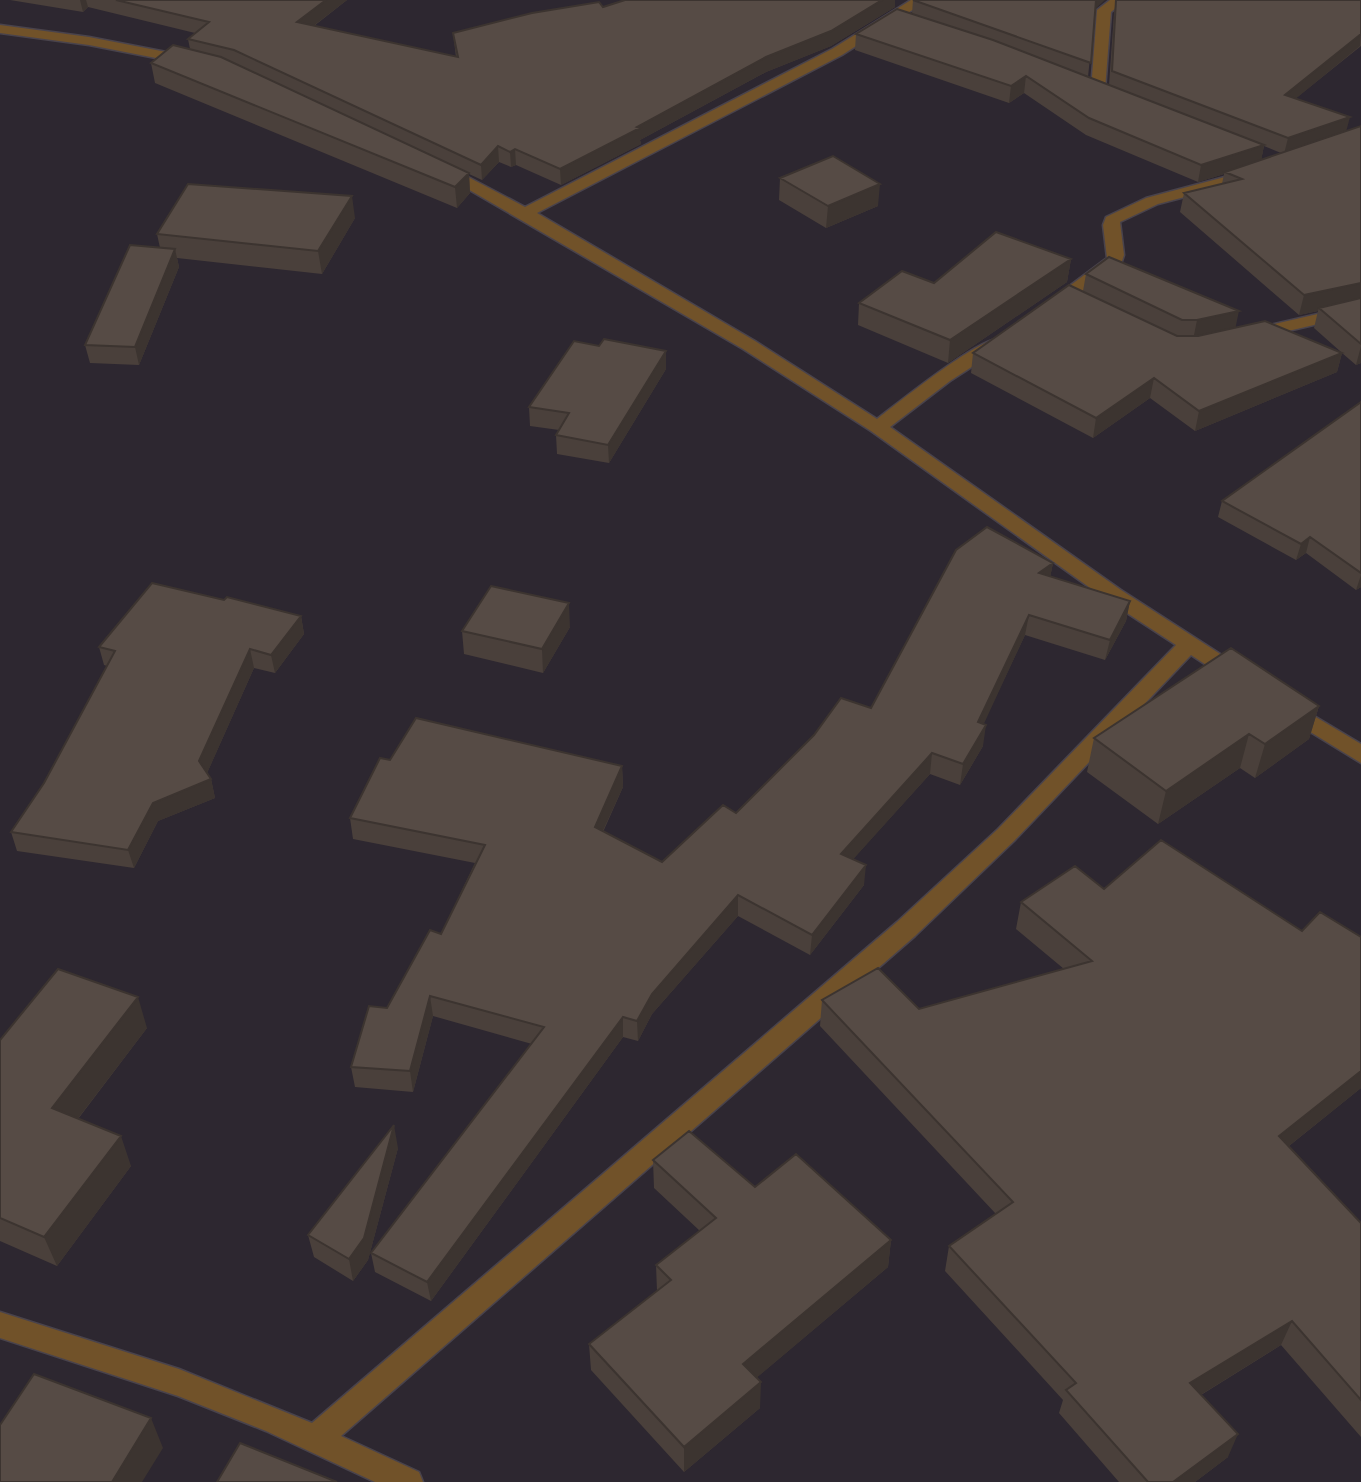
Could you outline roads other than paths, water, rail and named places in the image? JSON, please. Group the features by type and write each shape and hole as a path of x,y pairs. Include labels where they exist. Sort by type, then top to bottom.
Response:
{"street":[{"path":"525,213 837,52 921,0"},
{"path":"1098,90 1104,10 1119,0"},
{"path":"893,17 920,25"},
{"path":"0,29 89,41 204,64"},
{"path":"424,161 525,213 749,345 878,427 1114,595 1252,685"},
{"path":"1036,316 1073,299 1115,260 1118,251 1110,229 1112,220 1152,201 1272,168"},
{"path":"1240,337 1361,309"},
{"path":"878,427 944,377 1015,331"},
{"path":"316,1439 906,929 1006,835 1190,644"},
{"path":"1277,701 1361,755"},
{"path":"0,1325 179,1383 316,1439 408,1482"}]}
